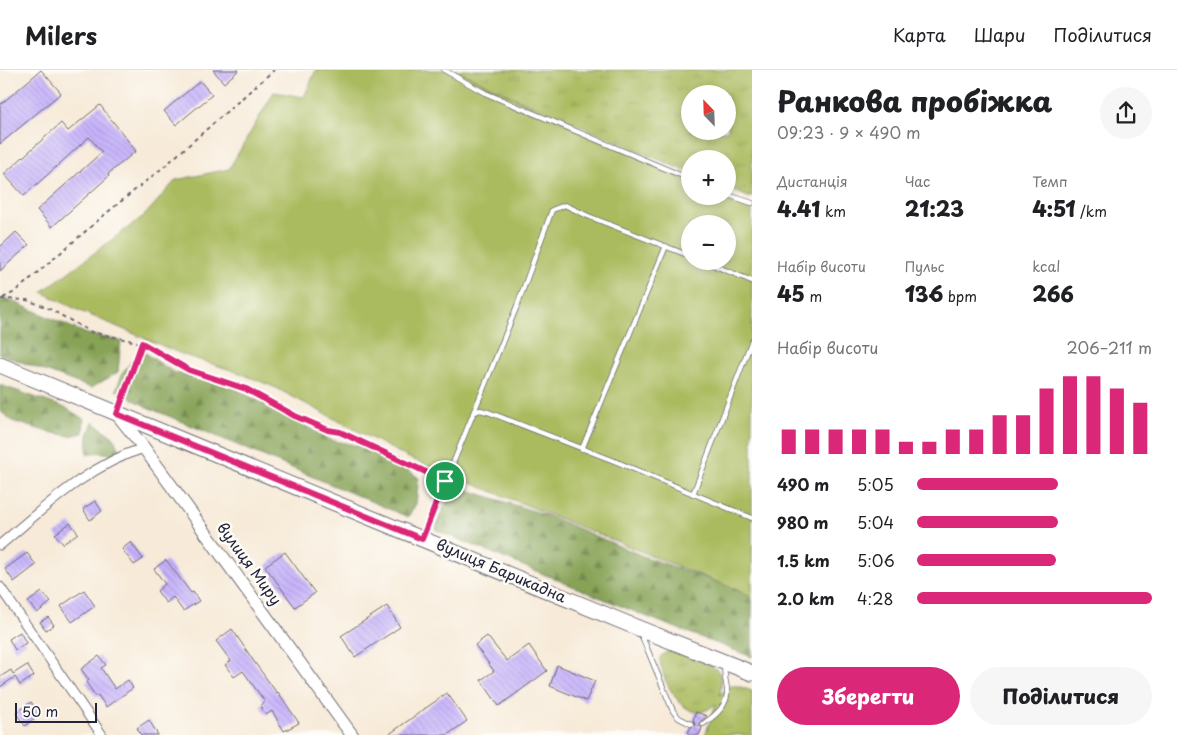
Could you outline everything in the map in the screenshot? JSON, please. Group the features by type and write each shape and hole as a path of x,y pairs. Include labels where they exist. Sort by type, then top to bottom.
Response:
{"main road":[{"name":"вулиця Барикадна","path":"0,365 638,628 752,673"}],"street":[{"name":"вулиця Миру","path":"117,414 144,448 352,735"},
{"path":"0,545 87,475 108,462 144,448"},
{"path":"0,586 102,735"}],"lane":[{"path":"444,70 485,92 681,175"},
{"path":"736,198 752,203"},
{"path":"422,539 517,306 552,210 565,205 588,216 681,252"},
{"path":"582,449 666,246"},
{"path":"725,270 752,281"},
{"path":"693,494 752,340"},
{"path":"473,413 480,410 488,412 752,518"},
{"path":"638,628 672,711 679,718 691,724"},
{"path":"704,724 714,717 724,704 727,692 725,663"}],"path":[{"path":"0,300 28,281 274,70"},
{"path":"0,300 26,300 48,308 91,332 142,343 189,370 246,389 295,416 328,430 340,432 445,481"},
{"path":"117,414 142,343"}],"green space":[{"path":"316,70 455,70 681,178 681,205 736,204 748,210 752,209 752,596 409,458 274,387 237,372 184,355 78,310 42,292 145,215 176,180 229,169 274,92 304,97"},
{"path":"456,70 752,70 752,197 736,192 736,150 681,150 681,169 513,97"},
{"path":"5,298 87,334 121,341 118,372 91,388 0,354 0,300"},
{"path":"141,350 173,372 233,387 331,440 364,447 399,464 419,478 416,504 408,517 147,407 116,390 123,372"},
{"path":"0,385 66,408 84,419 83,433 70,436 48,432 12,421 0,411"},
{"path":"93,422 113,437 123,455 119,457 103,453 87,454 88,435"},
{"path":"458,487 546,515 643,556 726,585 752,597 752,657 650,618 436,530 444,507"},
{"path":"669,650 702,661 718,671 721,677 720,695 731,686 738,686 752,691 752,735 705,735 716,704 701,712 683,706 671,691 663,673 660,657"}],"building":[{"path":"41,70 61,93 0,144 0,105"},
{"path":"213,70 239,70 224,83"},
{"path":"200,81 212,95 176,125 164,111"},
{"path":"100,105 136,151 108,174 109,176 52,227 37,210 102,152 89,137 24,196 4,174 61,123 68,131"},
{"path":"16,232 29,245 0,271 0,247"},
{"path":"95,501 102,511 90,520 83,509"},
{"path":"70,523 78,533 63,544 55,534"},
{"path":"131,542 143,559 134,565 122,549"},
{"path":"285,552 315,593 295,607 265,566"},
{"path":"27,553 36,565 14,582 5,569"},
{"path":"166,560 199,601 183,611 173,597 166,603 157,591 165,584 154,569"},
{"path":"84,590 95,606 72,622 61,606"},
{"path":"42,592 51,602 37,613 28,602"},
{"path":"387,606 400,627 355,657 341,636"},
{"path":"48,617 54,625 46,630 40,622"},
{"path":"232,629 299,723 284,731 272,711 266,715 260,705 265,702 243,671 234,677 225,665 231,661 216,641"},
{"path":"20,632 26,643 15,650 9,639"},
{"path":"487,636 507,661 529,645 547,671 499,706 481,680 494,671 475,645"},
{"path":"99,656 106,665 101,668 115,689 128,680 133,688 106,707 98,695 96,697 86,682 89,680 81,669"},
{"path":"27,665 34,676 20,685 15,677 0,687 0,677 11,670 13,674"},
{"path":"557,665 595,681 586,701 550,686"},
{"path":"447,693 467,721 447,735 388,735"},
{"path":"31,702 40,714 25,726 16,713"},
{"path":"696,712 707,716 699,723 699,726 702,728 699,735 687,735 690,728 695,725 693,720"},
{"path":"149,720 158,735 141,735 137,728"}],"route":[{"path":"142,343 189,370 246,389 295,416 328,430 340,432 445,481 422,539 117,414 142,343"}]}
